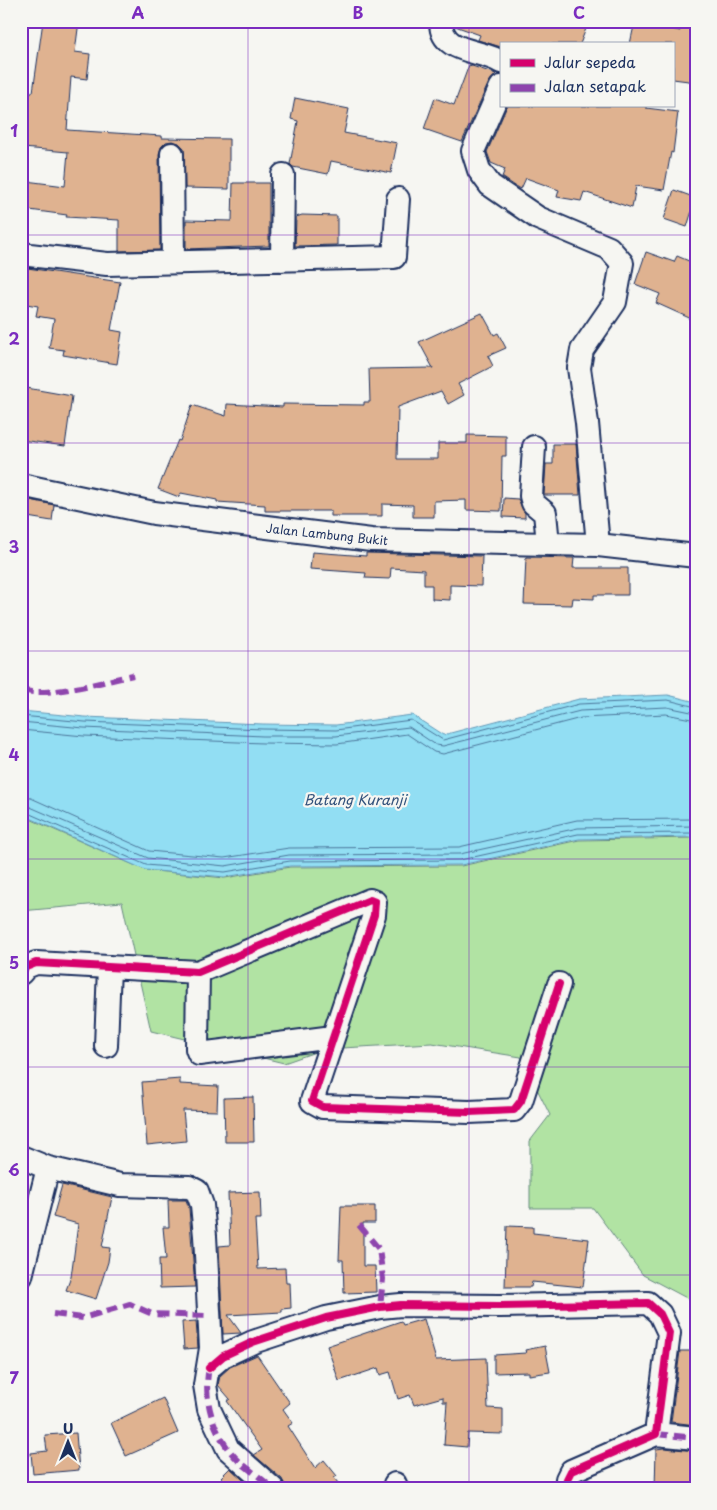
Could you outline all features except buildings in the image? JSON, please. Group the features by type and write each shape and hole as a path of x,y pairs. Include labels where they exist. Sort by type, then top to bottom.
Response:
{"street":[{"path":"440,21 440,29 450,43 470,53 500,62"},
{"path":"500,89 473,151 479,170 490,185 538,218 610,248 622,263 615,302 582,350 579,368 588,423 598,545"},
{"path":"172,154 173,262"},
{"path":"282,260 283,175"},
{"path":"21,254 107,264 394,257 398,199"},
{"path":"534,446 531,496 533,502 545,513 548,543"},
{"name":"Jalan Lambung Bukit","path":"21,485 154,513 362,539 598,545 696,556"},
{"path":"21,974 26,968 36,963 198,972 370,900 375,902 374,915 312,1101 323,1108 469,1112 514,1110 522,1101 559,984"},
{"path":"106,1046 110,967"},
{"path":"198,972 197,1049 200,1054 333,1037"},
{"path":"21,1157 48,1168 120,1185 189,1187 197,1191 202,1205 205,1236 211,1348 205,1385 210,1409 220,1436 228,1449 240,1462 273,1489"},
{"path":"21,1276 48,1168"},
{"path":"209,1368 223,1356 253,1342 326,1318 380,1307 648,1303 660,1314 669,1333 656,1434"},
{"path":"566,1489 567,1479 571,1471 656,1434 696,1438"}],"green space":[{"path":"21,815 145,870 225,878 290,867 461,866 579,840 696,838 696,1303 643,1275 593,1208 530,1208 530,1141 550,1115 521,1057 432,1043 324,1049 284,1063 151,1031 122,902 21,911"}],"water":[{"name":"Batang Kuranji","path":"668,695 696,702 696,837 579,839 461,865 290,866 225,877 145,870 21,814 21,711 85,717 336,725 412,715 443,735 579,699"}],"marked path":[{"path":"21,690 32,692 61,690 133,675"},
{"path":"359,1225 379,1249 383,1279 380,1307"},
{"path":"53,1314 83,1318 130,1304 152,1314 208,1316"},
{"path":"209,1368 207,1393 212,1419 217,1431 231,1453 273,1489"},
{"path":"656,1434 696,1438"}],"cycle path":[{"path":"21,973 26,967 36,963 198,972 370,900 375,902 374,915 312,1101 323,1107 469,1112 514,1110 521,1101 559,984"},
{"path":"209,1368 223,1356 253,1342 326,1318 380,1307 401,1305 499,1306 648,1303 660,1314 669,1333 656,1434 571,1471 567,1479 566,1489"}]}
